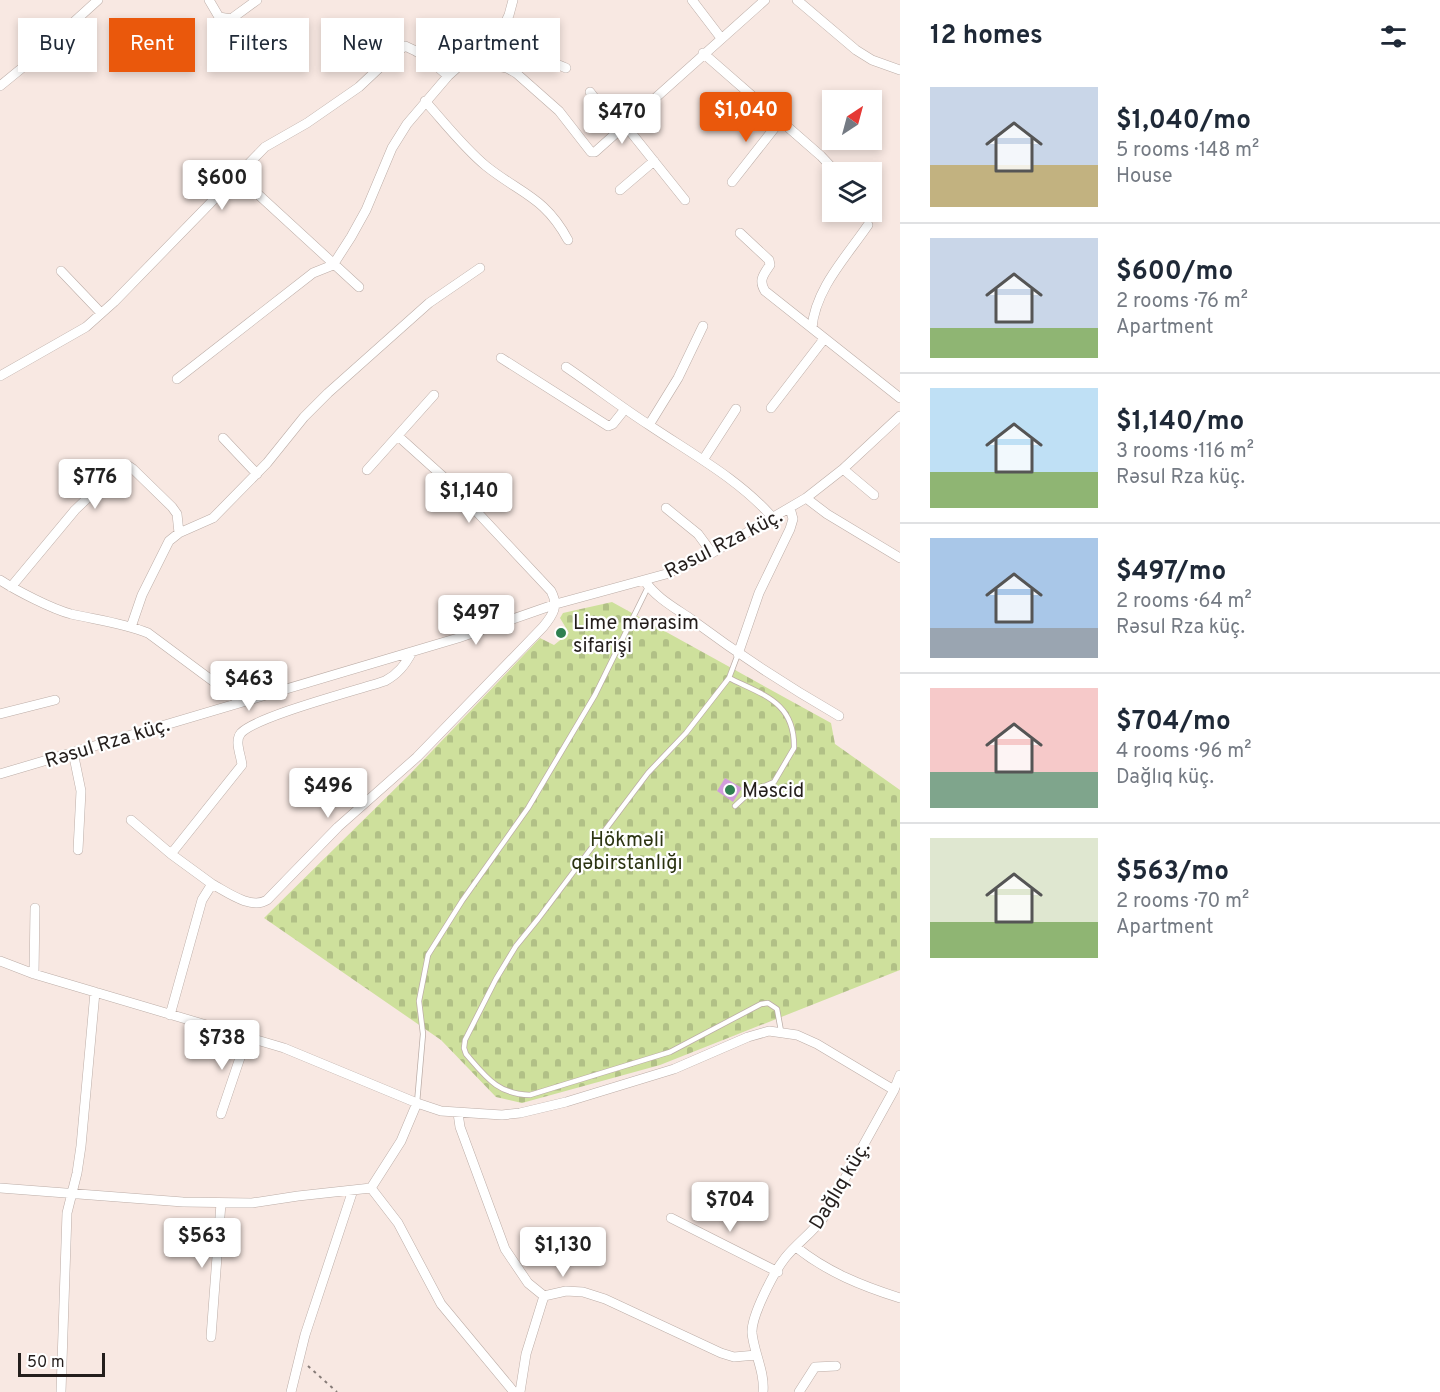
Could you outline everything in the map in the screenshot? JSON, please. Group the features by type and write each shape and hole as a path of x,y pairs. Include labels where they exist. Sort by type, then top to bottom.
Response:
{"street":[{"path":"0,86 98,0"},
{"path":"209,0 219,17 231,20 257,0"},
{"path":"508,18 513,0"},
{"path":"692,0 721,38"},
{"path":"512,72 538,91 559,111 591,152 595,152 703,53 765,0"},
{"path":"797,0 856,50 872,60 900,70"},
{"path":"0,376 86,327 198,217 265,147 307,123 359,87 405,46 427,58 448,76"},
{"path":"703,53 827,162"},
{"path":"560,65 566,68"},
{"path":"177,379 313,273 333,265 366,210 392,148 425,101 452,72"},
{"path":"590,92 654,161 685,200"},
{"path":"425,101 484,164 530,195 549,212 558,222 568,240"},
{"path":"732,182 780,121"},
{"path":"620,190 654,161"},
{"path":"237,175 359,287"},
{"path":"812,328 813,312 824,289 868,225"},
{"path":"740,233 769,260 770,265 761,279 761,285 765,291 900,398"},
{"path":"132,627 142,595 169,541 179,533 213,518 257,474 304,417 328,393 429,303 480,268"},
{"path":"61,271 101,314"},
{"path":"649,425 678,378 703,326"},
{"path":"771,408 824,339"},
{"path":"501,358 608,426 613,424 625,409"},
{"path":"566,367 703,460 757,500 773,518"},
{"path":"367,470 434,395"},
{"path":"703,460 736,410"},
{"name":"Rəsul Rza küç.","path":"0,774 412,652 556,604 647,584 712,553 807,498 843,469 900,416"},
{"path":"131,820 171,854 212,884 253,904 261,904 338,827 417,757 543,627 555,610 556,604 551,591 448,482 398,436"},
{"path":"223,438 257,474"},
{"path":"10,587 75,510 120,466 127,465 133,469 172,507 177,514 179,533"},
{"path":"843,469 874,495"},
{"path":"807,498 818,509 900,558"},
{"path":"666,508 698,534 712,553"},
{"path":"738,654 759,593 790,529 793,519 790,508"},
{"path":"0,580 10,587 69,613 132,627 161,641 241,702"},
{"path":"647,584 738,654 838,716"},
{"path":"171,854 242,765 238,745 241,733 263,720 385,681 396,675 412,652"},
{"path":"0,714 55,700"},
{"path":"73,752 81,791 78,850"},
{"path":"170,1015 202,900 212,884"},
{"path":"34,974 35,908"},
{"path":"0,962 170,1015 284,1047 441,1111 502,1115 566,1102 674,1069 748,1037 770,1031 797,1035 818,1044 894,1090"},
{"path":"61,1392 67,1213 81,1146 96,992"},
{"path":"221,1114 247,1037"},
{"name":"Dağlıq küç.","path":"763,1392 762,1372 752,1332 754,1317 784,1260 824,1218 900,1075"},
{"path":"371,1188 401,1141 417,1103"},
{"path":"458,1113 460,1127 505,1249 528,1283 544,1296"},
{"path":"0,1188 183,1202 252,1203 371,1188"},
{"path":"371,1188 398,1223 441,1304 514,1392"},
{"path":"291,1392 305,1335 353,1190"},
{"path":"211,1337 221,1203"},
{"path":"671,1218 778,1272"},
{"path":"796,1246 823,1267 862,1286 900,1299"},
{"path":"544,1296 566,1291 583,1292 605,1299 721,1353 734,1357 756,1355"},
{"path":"520,1392 526,1354 544,1296"},
{"path":"800,1392 815,1367 836,1366"}],"lane":[{"path":"417,1103 423,1034 419,1001 428,955 462,901 528,808 595,695 647,584"},
{"path":"738,654 729,678 686,733 648,773 516,946 496,979 465,1040 464,1048 466,1054 494,1084 507,1092 530,1095 670,1052 761,1004 768,1003 777,1010 781,1031"},
{"path":"729,678 772,700 782,708 788,716 794,742 794,748 774,782 749,793 735,806"}],"path":[{"path":"299,1358 337,1392"}],"green space":[{"name":"Hökməli qəbirstanlığı","path":"612,602 831,723 835,744 900,790 900,970 660,1065 522,1103 496,1097 441,1040 264,918 410,774 540,638 554,645 569,633 560,618 563,613"}],"building":[{"path":"725,778 742,788 733,802 717,791"}],"place":[{"name":"Lime mərasim sifarişi","path":"561,633"},
{"name":"Məscid","path":"730,790"}]}
